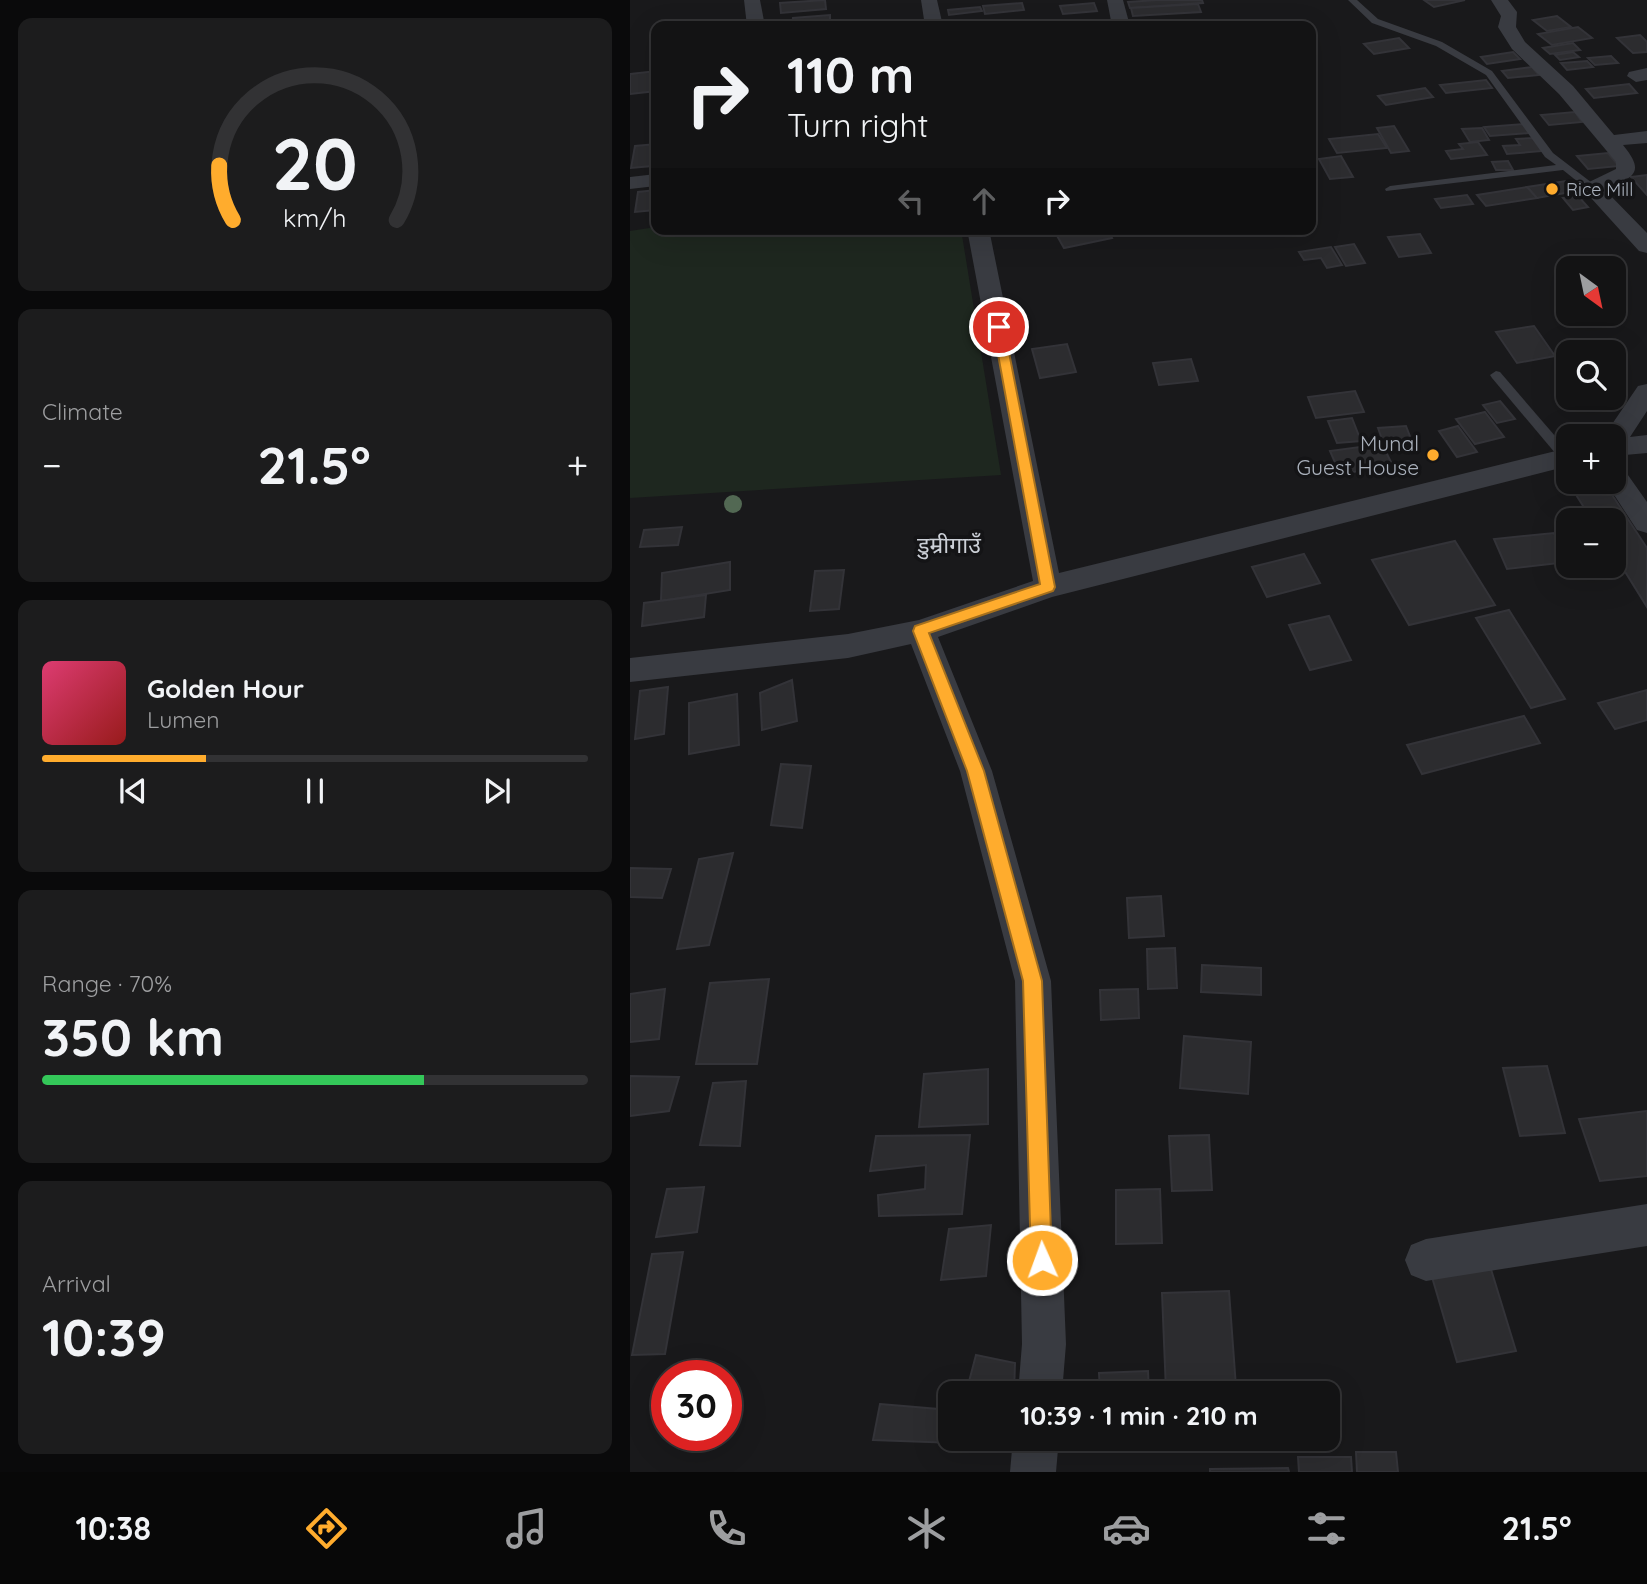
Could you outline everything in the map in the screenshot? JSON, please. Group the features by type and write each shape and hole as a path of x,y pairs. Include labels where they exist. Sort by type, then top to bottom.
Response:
{"street":[{"path":"752,0 755,21"},
{"path":"929,0 933,21"},
{"path":"1115,0 1120,21"},
{"path":"1499,0 1510,12 1511,20 1507,27 1518,45 1558,82 1626,161 1626,172 1592,188 1639,229 1647,246"},
{"path":"1609,141 1647,137"},
{"path":"630,183 651,181"},
{"path":"979,235 1048,587"},
{"path":"1625,424 1647,392"},
{"path":"1626,446 1647,444"},
{"path":"630,670 848,646 921,631 1048,587 1556,460"},
{"path":"1626,492 1647,523"},
{"path":"921,631 976,771 1033,981 1044,1343 1041,1381"},
{"path":"1426,1260 1647,1225"},
{"path":"1033,1472 1035,1451"}],"lane":[{"path":"1352,0 1375,21 1439,44 1489,73 1549,155 1592,188"},
{"path":"1391,190 1565,167"},
{"path":"1496,375 1556,444"}],"shaded area":[{"path":"651,228 651,235 962,235 1001,475 630,498 630,231"}],"building":[{"path":"825,0 826,9 781,13 780,3"},
{"path":"1202,0 1203,3 1130,8 1128,2"},
{"path":"1424,0 1465,0 1434,7"},
{"path":"1022,3 1024,10 985,14 983,6"},
{"path":"1094,3 1097,11 1063,14 1060,6"},
{"path":"1198,4 1201,12 1133,16 1131,8"},
{"path":"980,7 982,11 949,15 948,10"},
{"path":"830,15 830,21 793,21 793,18"},
{"path":"1557,16 1571,27 1547,31 1533,20"},
{"path":"1578,27 1592,38 1552,45 1538,34"},
{"path":"1640,35 1647,42 1647,52 1633,53 1617,38"},
{"path":"1399,38 1409,48 1374,54 1364,44"},
{"path":"1573,43 1580,50 1550,54 1543,48"},
{"path":"1513,52 1520,59 1487,64 1481,57"},
{"path":"1573,52 1579,57 1560,60 1555,55"},
{"path":"1611,56 1618,63 1595,65 1588,58"},
{"path":"1587,61 1593,67 1567,70 1561,63"},
{"path":"1532,67 1539,75 1508,78 1502,71"},
{"path":"651,72 651,92 630,94 630,74"},
{"path":"1486,80 1492,88 1446,93 1440,85"},
{"path":"1629,84 1637,93 1594,98 1586,89"},
{"path":"1425,88 1433,97 1386,105 1378,96"},
{"path":"1575,112 1582,122 1549,125 1541,115"},
{"path":"1524,124 1530,133 1490,136 1484,127"},
{"path":"1394,126 1409,151 1391,153 1377,128"},
{"path":"1482,128 1489,140 1470,142 1462,129"},
{"path":"1378,134 1387,148 1337,153 1329,139"},
{"path":"1534,138 1543,151 1507,154 1503,146 1520,145 1516,139"},
{"path":"1478,142 1487,155 1451,159 1446,151 1463,149 1459,144"},
{"path":"651,144 651,166 631,168 635,146"},
{"path":"1608,153 1619,166 1588,169 1577,156"},
{"path":"1341,156 1353,177 1330,179 1319,159"},
{"path":"1508,161 1513,170 1496,170 1492,162"},
{"path":"1647,175 1647,195 1631,177"},
{"name":"Rice Mill","path":"1566,181 1576,191 1537,198 1527,187"},
{"path":"1527,187 1537,198 1486,206 1477,195"},
{"path":"651,191 651,210 635,212 638,192"},
{"path":"1467,195 1473,204 1441,208 1435,199"},
{"path":"1578,196 1588,207 1573,210 1563,198"},
{"path":"1420,234 1431,253 1399,257 1388,237"},
{"path":"1057,235 1110,235 1112,238 1064,248"},
{"path":"1354,244 1365,263 1346,266 1335,247"},
{"path":"1331,247 1342,265 1327,268 1321,258 1304,260 1299,252"},
{"path":"1534,326 1555,356 1517,363 1496,332"},
{"path":"1067,344 1076,372 1040,378 1032,349"},
{"path":"1191,359 1198,381 1159,385 1153,363"},
{"path":"1355,391 1364,412 1316,418 1308,397"},
{"path":"1500,401 1515,419 1497,423 1483,405"},
{"path":"1485,412 1504,437 1475,444 1456,419"},
{"path":"1352,418 1361,441 1337,443 1328,421"},
{"path":"1406,426 1411,439 1383,442 1378,428"},
{"path":"1458,426 1477,452 1457,457 1439,431"},
{"path":"1382,444 1393,466 1340,474 1330,451"},
{"path":"1576,494 1612,494 1621,508 1584,508"},
{"path":"1626,516 1647,548 1647,607 1626,573"},
{"path":"682,527 678,545 640,547 644,530"},
{"path":"1554,533 1556,563 1507,569 1494,539"},
{"path":"1455,541 1495,605 1409,625 1372,560"},
{"path":"1304,554 1320,583 1267,597 1252,567"},
{"path":"730,562 730,590 661,601 662,573"},
{"path":"844,570 839,609 810,611 815,571"},
{"path":"706,595 704,617 642,626 644,603"},
{"path":"1509,610 1565,699 1531,708 1476,618"},
{"path":"1329,616 1351,660 1310,670 1289,625"},
{"path":"792,680 797,721 762,730 760,693"},
{"path":"668,687 664,734 635,739 640,691"},
{"path":"1647,690 1647,720 1615,729 1598,703"},
{"path":"737,694 739,745 689,754 689,703"},
{"path":"1524,716 1540,743 1422,774 1407,745"},
{"path":"781,764 811,766 802,828 771,825"},
{"path":"733,853 709,945 677,949 699,859"},
{"path":"630,868 671,869 662,898 630,897"},
{"path":"1161,896 1164,936 1129,938 1127,898"},
{"path":"1175,948 1177,988 1148,989 1147,949"},
{"path":"1202,965 1261,968 1261,995 1201,992"},
{"path":"769,979 757,1064 696,1064 710,983"},
{"path":"665,989 659,1039 630,1042 630,994"},
{"path":"1138,989 1139,1018 1101,1020 1100,990"},
{"path":"1184,1036 1251,1042 1248,1094 1180,1088"},
{"path":"1547,1066 1565,1133 1520,1136 1503,1068"},
{"path":"988,1069 988,1124 919,1127 924,1074"},
{"path":"630,1076 679,1077 669,1111 630,1116"},
{"path":"746,1081 740,1146 700,1145 713,1083"},
{"path":"1647,1111 1647,1176 1600,1181 1579,1119"},
{"path":"970,1135 962,1214 879,1216 878,1195 925,1189 926,1165 870,1171 876,1136"},
{"path":"1209,1135 1212,1190 1172,1191 1169,1136"},
{"path":"704,1187 697,1232 656,1237 667,1189"},
{"path":"1160,1189 1162,1243 1116,1244 1116,1190"},
{"path":"991,1225 986,1276 941,1280 949,1229"},
{"path":"683,1252 665,1354 632,1355 652,1254"},
{"path":"1490,1266 1516,1351 1457,1362 1432,1277"},
{"path":"1229,1291 1236,1381 1166,1381 1162,1293"},
{"path":"976,1355 1015,1363 1014,1381 969,1381"},
{"path":"1148,1371 1148,1381 1099,1381 1099,1373"},
{"path":"880,1404 938,1409 938,1442 873,1440"},
{"path":"1356,1452 1396,1452 1398,1472 1357,1472"},
{"path":"1298,1457 1351,1457 1352,1472 1299,1472"},
{"path":"1288,1468 1289,1472 1210,1472 1210,1469"}],"place":[{"name":"Rice Mill","path":"1552,189"},
{"name":"Munal Guest House","path":"1433,455"}],"district":[{"name":"डुम्रीगाउँ","path":"949,544"}],"route":[{"path":"999,327 1048,587 921,631 976,771 1033,981 1042,1260"}]}
